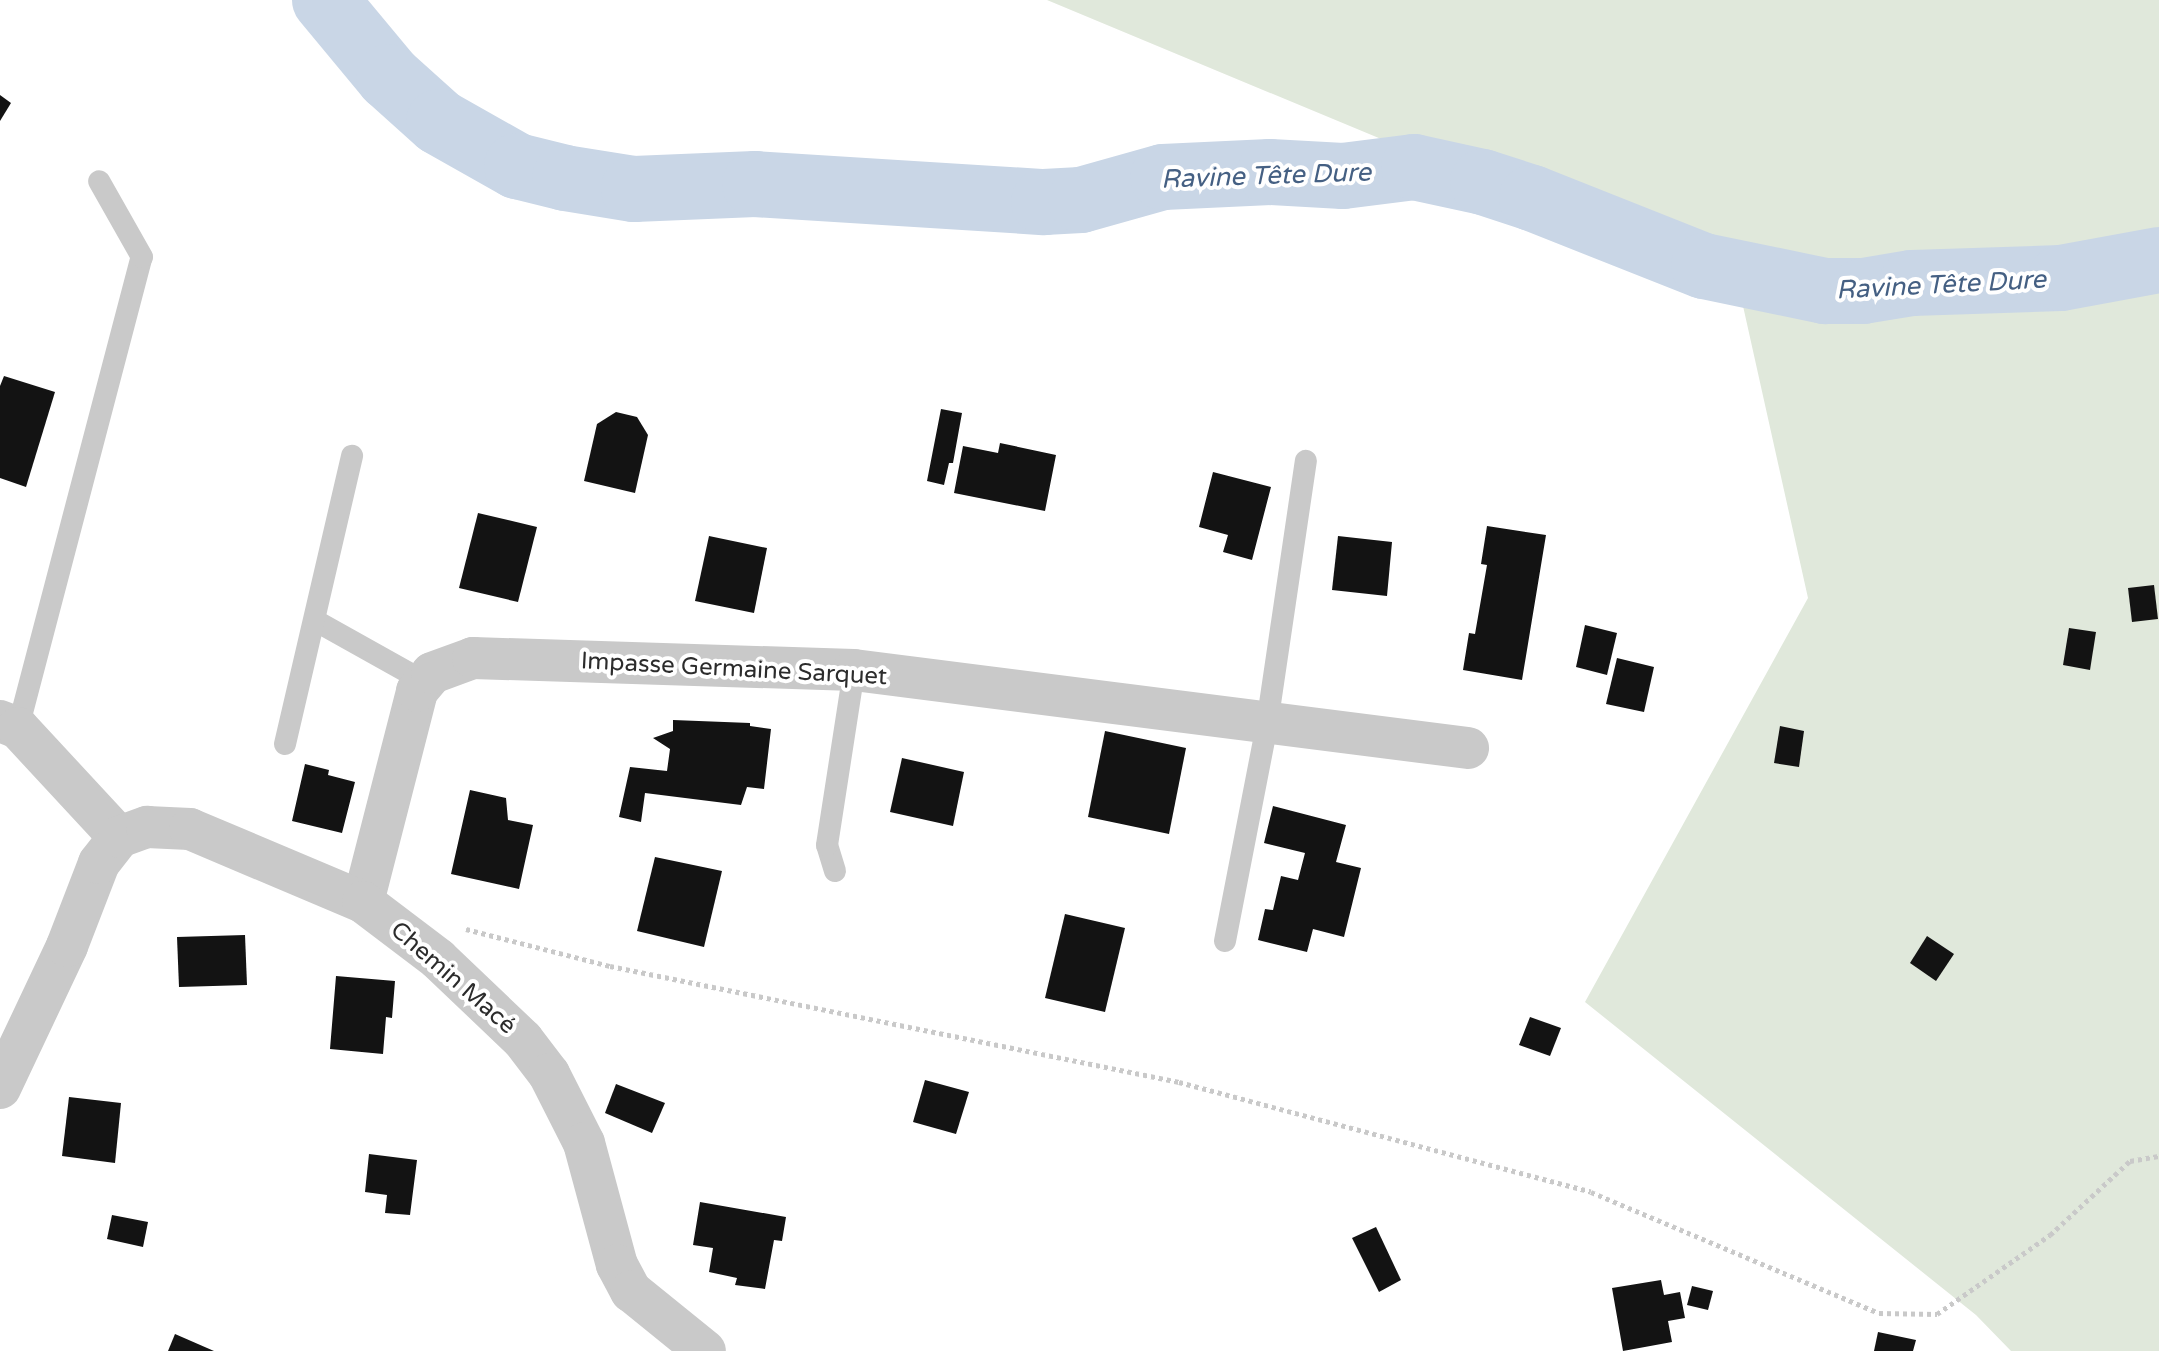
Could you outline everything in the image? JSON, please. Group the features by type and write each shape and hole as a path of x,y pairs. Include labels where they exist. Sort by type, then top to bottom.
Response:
{"street":[{"name":"Impasse Germaine Sarquet","path":"425,682 432,673 473,658 854,670 1468,748"},
{"path":"363,902 417,691 425,682"},
{"path":"0,1088 67,946 85,892 99,863 119,837 9,725"},
{"name":"Chemin Macé","path":"119,837 147,827 190,829 363,902 438,959 532,1051 549,1074 584,1143 617,1265 631,1291 705,1351"}],"lane":[{"path":"9,725 142,257 99,181"},
{"path":"285,744 352,456"},
{"path":"1225,941 1267,724 1306,461"},
{"path":"316,621 425,682"},
{"path":"835,871 827,845 854,670"}],"path":[{"path":"464,928 610,966 1179,1082 1575,1187 1879,1313 1937,1314 2050,1235 2130,1161 2159,1156"}],"shaded area":[{"path":"1047,0 2159,0 2159,1351 2011,1351 1976,1315 1585,1002 1808,598 1739,288"}],"building":[{"path":"0,95 11,103 0,121"},
{"path":"4,376 55,392 26,487 0,478 0,386"},
{"path":"941,409 962,413 953,463 949,463 944,485 927,481"},
{"path":"616,412 637,417 648,435 635,493 584,481 597,424"},
{"path":"1000,443 1056,455 1045,511 954,493 963,446 998,453"},
{"path":"1213,472 1271,487 1252,560 1223,552 1228,535 1199,527"},
{"path":"478,513 537,527 518,602 459,588"},
{"path":"1487,526 1546,535 1522,680 1463,670 1469,633 1475,634 1487,565 1481,564"},
{"path":"709,536 767,548 754,613 695,601"},
{"path":"1338,536 1392,542 1387,596 1332,590"},
{"path":"2154,585 2158,619 2132,622 2128,588"},
{"path":"1585,625 1617,633 1607,675 1576,667"},
{"path":"2069,628 2096,632 2090,670 2063,665"},
{"path":"1617,658 1654,667 1644,712 1606,704"},
{"path":"673,720 750,723 750,726 771,729 764,789 747,787 741,805 645,793 641,822 619,817 630,767 667,771 670,749 653,738 673,731"},
{"path":"1780,726 1804,731 1799,767 1774,763"},
{"path":"1105,731 1186,748 1169,834 1088,817"},
{"path":"902,758 964,772 953,826 890,812"},
{"path":"305,764 329,770 328,775 355,782 342,833 292,821"},
{"path":"470,790 506,798 508,820 533,825 519,889 451,874"},
{"path":"1273,806 1346,825 1336,862 1361,868 1344,937 1313,929 1307,952 1258,940 1265,909 1273,910 1281,876 1298,880 1305,853 1264,843"},
{"path":"655,857 722,871 704,947 637,931"},
{"path":"1065,914 1125,928 1105,1012 1045,998"},
{"path":"245,935 247,985 179,987 177,937"},
{"path":"1927,936 1954,954 1936,981 1910,963"},
{"path":"336,976 395,981 392,1018 386,1017 383,1054 330,1049"},
{"path":"1530,1017 1561,1028 1550,1056 1519,1045"},
{"path":"925,1080 969,1092 956,1134 913,1122"},
{"path":"616,1084 665,1103 652,1133 605,1113"},
{"path":"69,1097 121,1103 115,1163 62,1156"},
{"path":"369,1154 417,1160 410,1215 385,1213 387,1195 365,1192"},
{"path":"700,1202 786,1217 782,1241 774,1240 765,1289 735,1285 737,1278 709,1272 713,1248 693,1245"},
{"path":"112,1215 148,1222 143,1247 107,1239"},
{"path":"1376,1227 1401,1280 1379,1292 1352,1238"},
{"path":"1661,1280 1664,1295 1680,1292 1685,1318 1668,1321 1672,1342 1623,1351 1612,1288"},
{"path":"1692,1286 1713,1291 1708,1310 1687,1305"},
{"path":"1878,1332 1916,1340 1913,1351 1874,1351"},
{"path":"175,1334 214,1351 168,1351"}],"waterway":[{"name":"Ravine Tête Dure","path":"325,0 389,77 439,122 517,166 565,178 634,189 755,184 1044,202 1081,200 1163,177 1270,172 1343,176 1414,167 1483,182 1532,198 1704,266 1825,291 1863,291 1912,283 2061,278 2159,260"}]}
